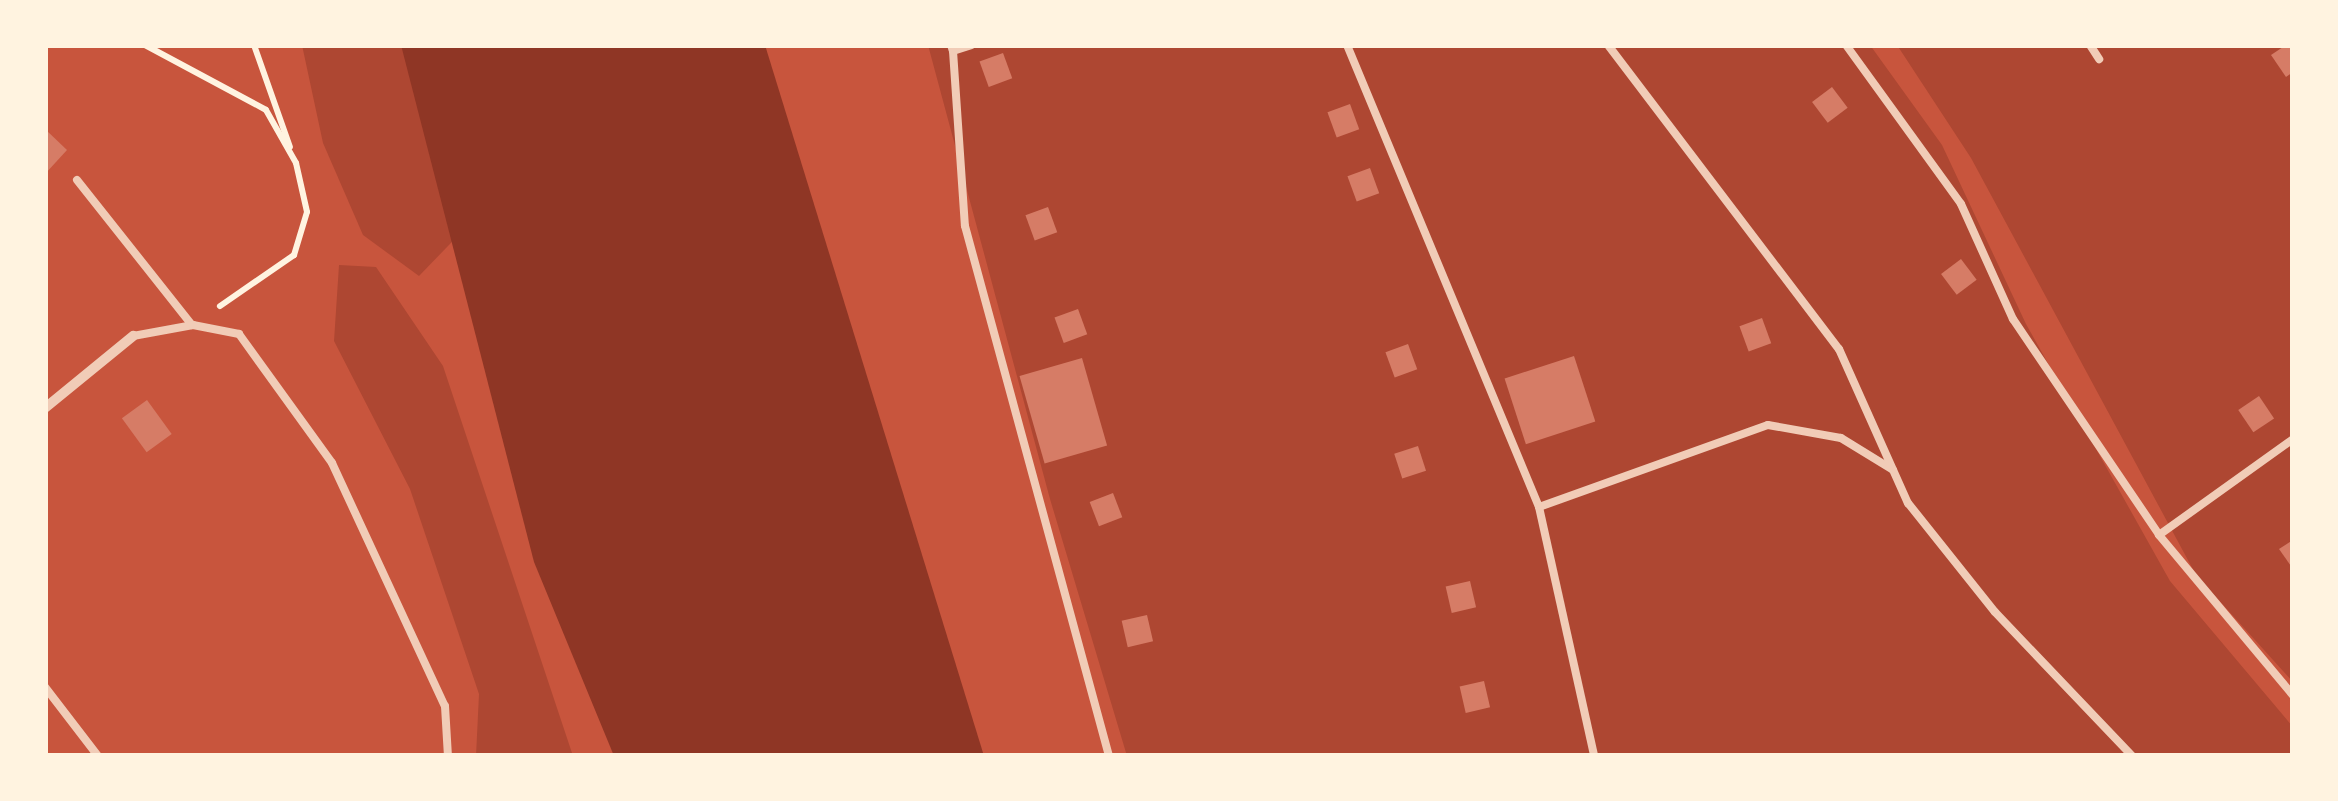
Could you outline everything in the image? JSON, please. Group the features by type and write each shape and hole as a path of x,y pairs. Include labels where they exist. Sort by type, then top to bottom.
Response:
{"street":[{"path":"45,408 133,336"}],"lane":[{"path":"971,45 952,48 965,226 1110,756"},
{"path":"1348,45 1539,508 1594,756"},
{"path":"1608,45 1840,349 1908,503 1995,612 2132,756"},
{"path":"1846,45 1961,204 2013,320 2158,535 2293,695"},
{"path":"2090,45 2100,59"},
{"path":"76,180 192,325"},
{"path":"133,336 192,325 239,334 332,463 445,706 448,756"},
{"path":"1539,508 1768,425 1840,438 1894,470"},
{"path":"2158,535 2293,439"},
{"path":"45,687 98,756"}],"path":[{"path":"145,45 266,110 296,163"},
{"path":"192,325 294,255 307,212 296,163 254,45"}],"shaded area":[{"path":"302,45 432,45 476,217 419,276 363,235 323,143"},
{"path":"401,45 765,45 984,756 614,756 534,562"},
{"path":"928,45 1870,45 1942,145 2026,324 2170,581 2293,727 2293,756 1127,756 1050,499"},
{"path":"1897,45 2293,45 2293,682 2196,575 1971,158"},
{"path":"339,265 376,267 443,366 573,756 476,756 479,694 410,489 334,341"}],"building":[{"path":"2293,45 2293,72 2286,77 2271,55"},
{"path":"1003,53 1012,78 989,87 980,62"},
{"path":"1832,87 1848,108 1828,123 1812,102"},
{"path":"1350,104 1359,129 1337,138 1327,112"},
{"path":"45,129 67,150 45,174"},
{"path":"1370,168 1379,193 1357,202 1347,176"},
{"path":"1048,207 1057,232 1035,241 1025,215"},
{"path":"1961,259 1977,280 1957,295 1941,274"},
{"path":"1078,309 1087,334 1064,343 1055,318"},
{"path":"1762,318 1771,343 1749,352 1739,326"},
{"path":"1408,344 1417,369 1395,378 1385,352"},
{"path":"1574,356 1595,422 1526,444 1505,379"},
{"path":"1082,358 1107,445 1045,463 1020,376"},
{"path":"2259,396 2274,418 2253,432 2238,410"},
{"path":"147,400 172,434 147,452 122,418"},
{"path":"1418,446 1426,471 1402,478 1394,454"},
{"path":"1113,493 1122,517 1099,526 1090,502"},
{"path":"2293,540 2293,569 2279,549"},
{"path":"1470,581 1476,607 1452,613 1446,587"},
{"path":"1147,615 1153,641 1128,647 1122,621"},
{"path":"1484,681 1490,707 1466,713 1460,687"}]}
